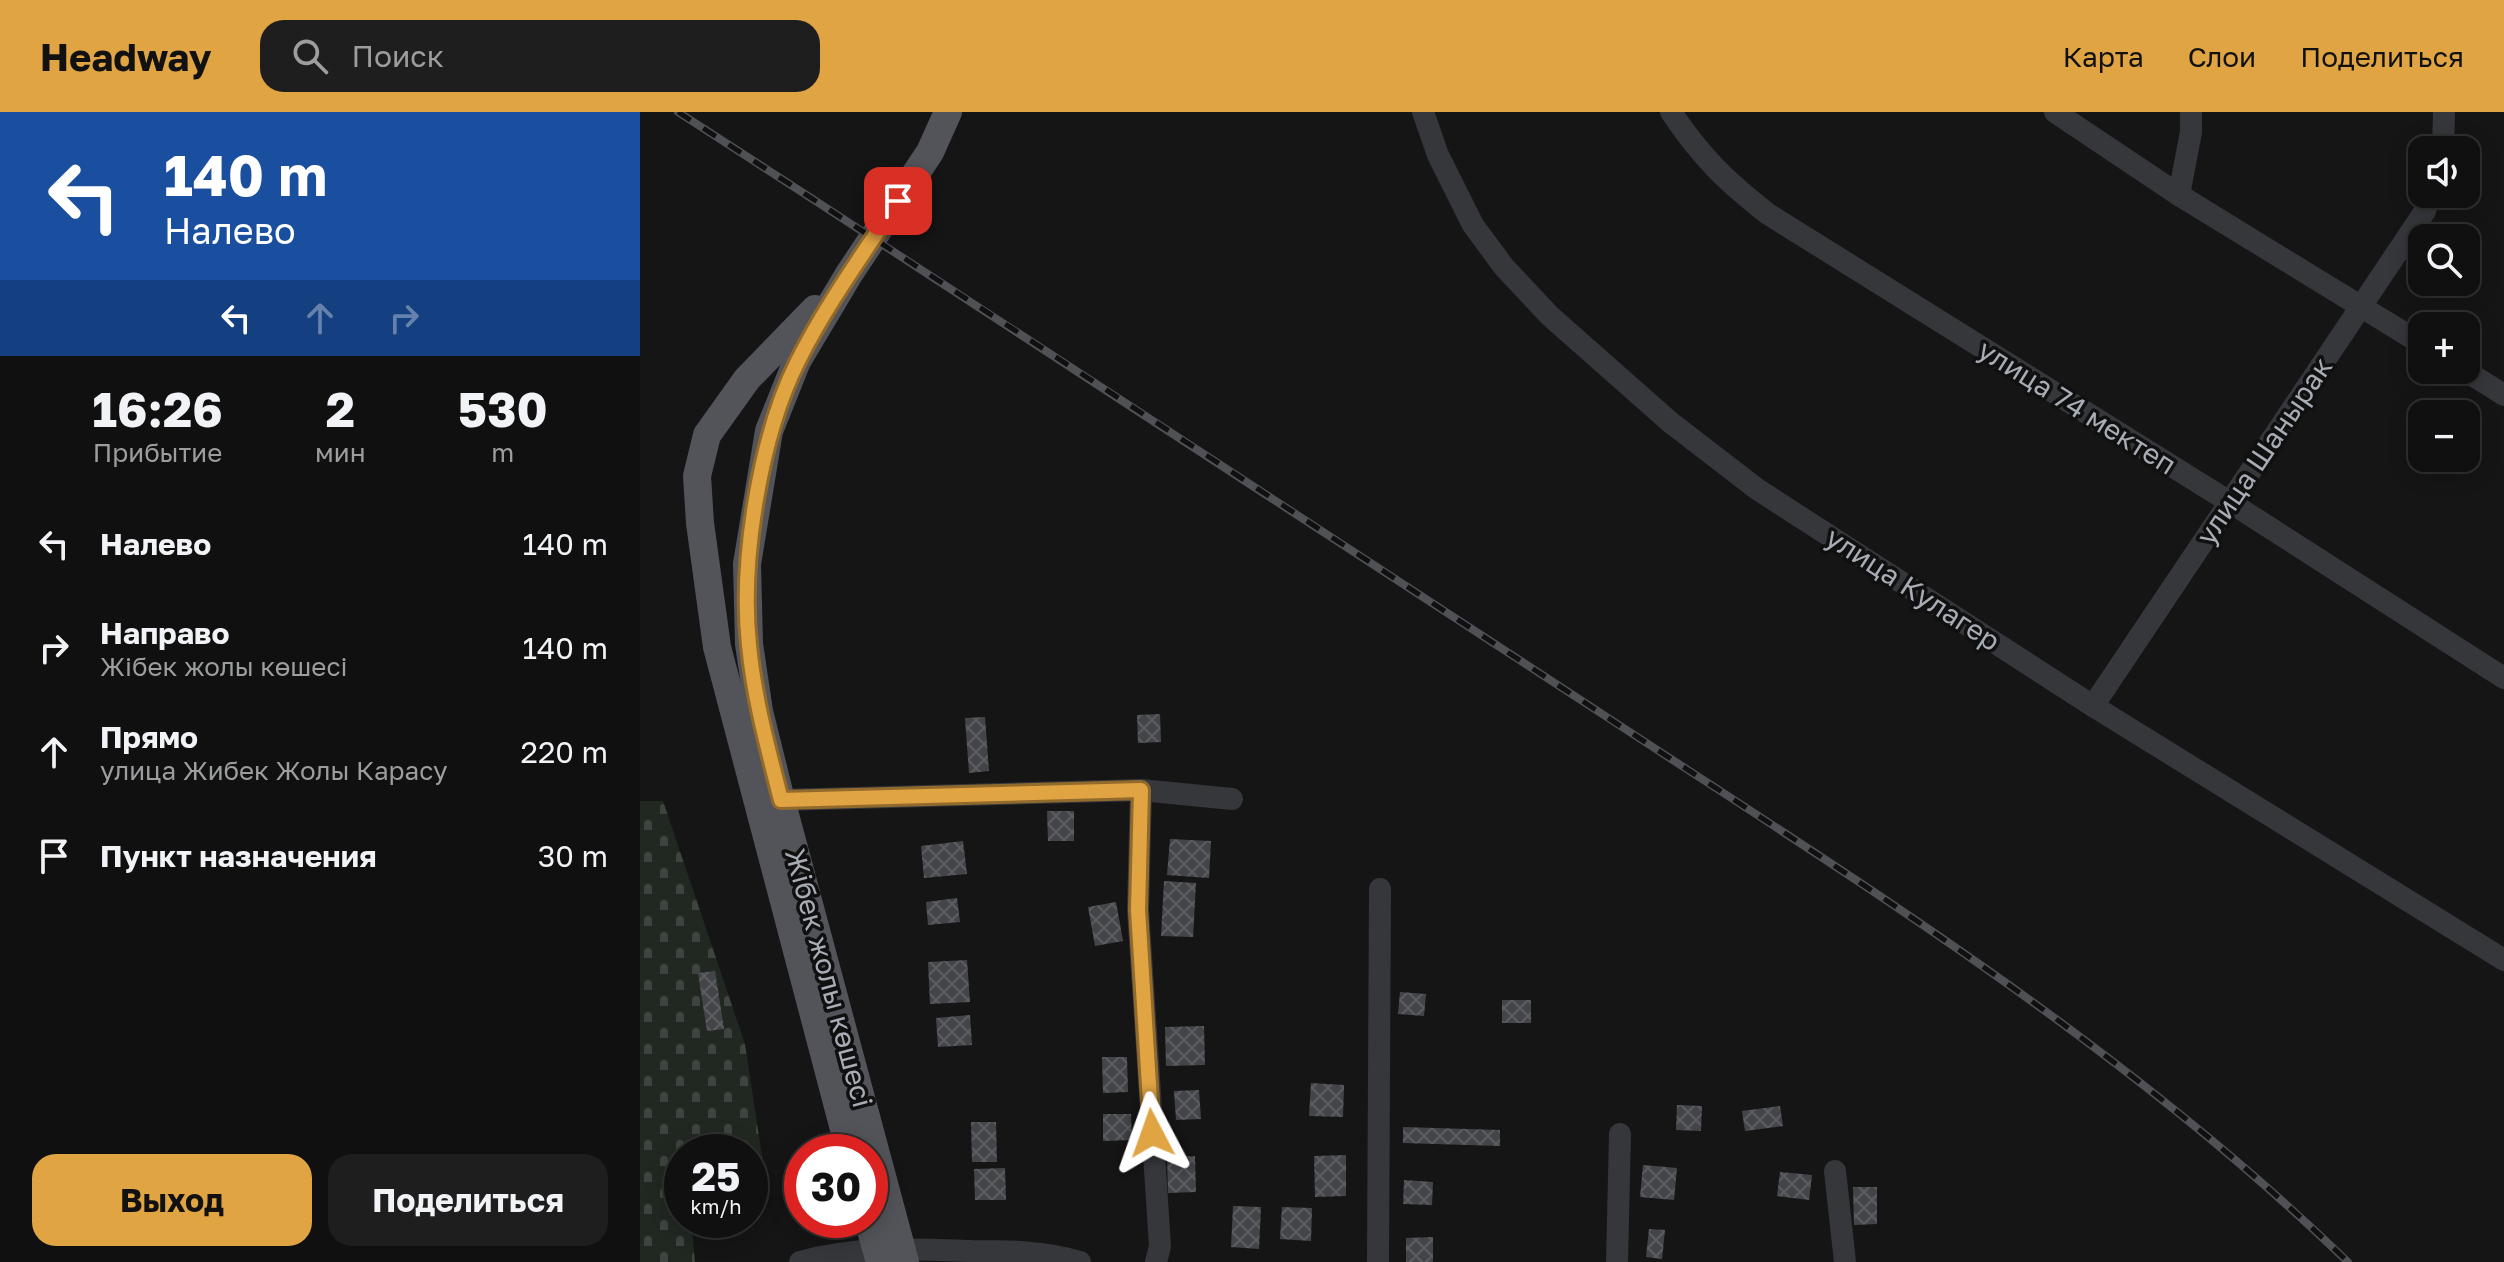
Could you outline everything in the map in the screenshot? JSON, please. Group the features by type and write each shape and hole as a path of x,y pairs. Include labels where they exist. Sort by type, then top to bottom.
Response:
{"main road":[{"path":"849,274 930,152 948,112"},
{"name":"Жібек жолы көшесі","path":"849,274 797,361 769,431 747,564 749,644 759,711 891,1256"},
{"name":"Жібек жолы көшесі","path":"845,1134 717,647 700,523 697,476 707,435 747,379 849,274"},
{"path":"880,1238 891,1256"}],"street":[{"name":"улица Кулагер","path":"1423,112 1438,155 1473,225 1504,267 1572,335 1670,422 1757,489 2093,706 2504,960"},
{"name":"улица 74 мектеп","path":"1671,112 1690,141 1721,176 1768,214 2228,501 2504,678"},
{"path":"2055,112 2179,195 2408,335"},
{"path":"2179,195 2191,132 2191,112"},
{"path":"2443,136 2444,112"},
{"name":"улица Шанырак","path":"2093,706 2426,208"},
{"path":"2480,380 2504,395"},
{"path":"781,800 1141,790 1232,799"},
{"path":"1141,790 1138,910 1160,1246 1156,1262"},
{"path":"1378,1262 1380,889"},
{"path":"1617,1262 1620,1134"},
{"path":"1835,1171 1845,1262"},
{"path":"800,1262 830,1254 891,1256 1045,1252 1080,1262"}],"green space":[{"path":"640,801 663,801 745,1044 759,1134 664,1134 664,1238 693,1238 695,1262 640,1262"}],"building":[{"path":"1160,714 1161,742 1138,743 1137,715"},
{"path":"985,717 989,771 969,773 965,718"},
{"path":"1047,811 1074,811 1074,841 1048,841"},
{"path":"1170,839 1211,841 1209,878 1167,875"},
{"path":"963,841 967,874 924,878 921,846"},
{"path":"1164,881 1196,883 1193,937 1161,936"},
{"path":"957,898 960,922 928,925 926,902"},
{"path":"1116,902 1123,941 1095,946 1088,907"},
{"path":"967,960 970,1002 930,1004 928,962"},
{"path":"715,971 724,1029 707,1031 698,973"},
{"path":"1400,992 1426,994 1424,1016 1398,1014"},
{"path":"1502,1000 1531,1000 1531,1023 1502,1023"},
{"path":"970,1015 972,1045 938,1047 936,1018"},
{"path":"1204,1026 1205,1065 1166,1066 1165,1027"},
{"path":"1102,1057 1127,1057 1128,1092 1103,1093"},
{"path":"1311,1083 1344,1085 1343,1117 1309,1116"},
{"path":"1199,1090 1201,1119 1176,1120 1174,1091"},
{"path":"1677,1105 1702,1106 1701,1131 1676,1130"},
{"path":"1780,1106 1783,1126 1745,1131 1742,1111"},
{"path":"1103,1114 1131,1114 1132,1140 1103,1141"},
{"path":"971,1122 996,1122 997,1162 972,1162"},
{"path":"1403,1127 1500,1130 1500,1146 1403,1143"},
{"path":"1346,1155 1346,1196 1315,1197 1314,1156"},
{"path":"1195,1156 1196,1192 1168,1193 1167,1157"},
{"path":"1643,1165 1677,1168 1674,1200 1640,1197"},
{"path":"1005,1168 1006,1200 975,1200 974,1169"},
{"path":"1780,1172 1812,1175 1809,1200 1777,1196"},
{"path":"1404,1180 1433,1182 1432,1205 1403,1204"},
{"path":"1853,1187 1877,1187 1877,1224 1854,1225"},
{"path":"1233,1206 1261,1207 1259,1249 1231,1247"},
{"path":"1282,1207 1312,1208 1311,1241 1280,1239"},
{"path":"1649,1229 1665,1230 1662,1259 1646,1257"},
{"path":"1433,1237 1433,1262 1406,1262 1406,1238"}],"railway":[{"path":"678,112 1789,836 1984,967 2172,1108 2262,1183 2348,1262"}],"route":[{"path":"898,201 849,274 797,361 769,431 747,564 749,644 759,711 781,800 1141,790 1138,910 1152,1133"}]}
